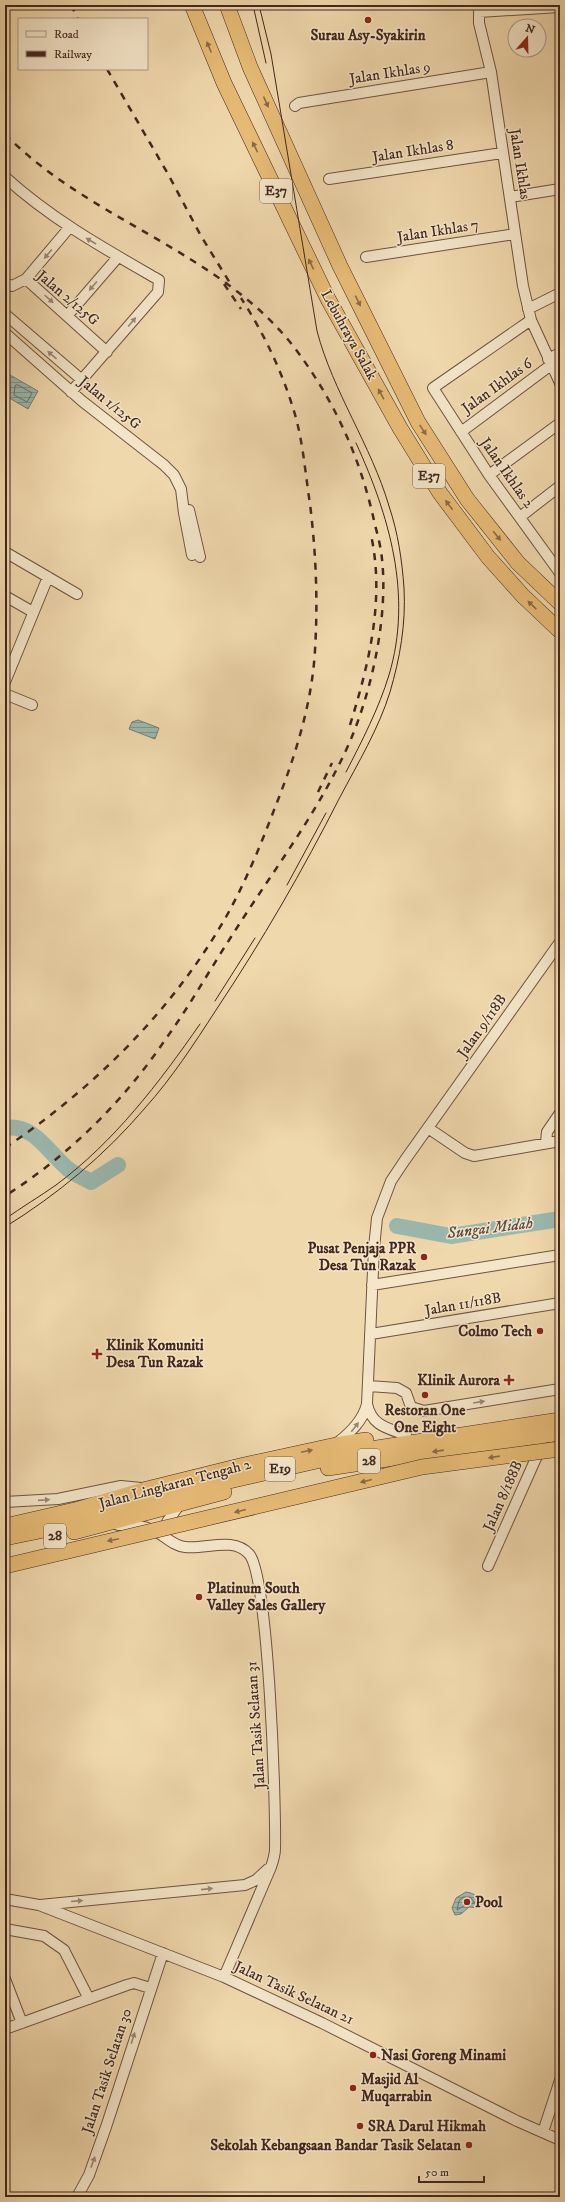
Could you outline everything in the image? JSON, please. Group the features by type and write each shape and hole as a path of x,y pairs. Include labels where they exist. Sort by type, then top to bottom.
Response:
{"highway":[{"name":"Lebuhraya Salak","path":"192,5 224,83 328,300 400,428 440,493 488,557 522,596 560,632"},
{"name":"Lebuhraya Salak","path":"227,5 250,67 340,266 418,422 467,499 518,562 560,603"},
{"name":"Jalan Lingkaran Tengah 2","path":"7,1529 79,1510 147,1489 336,1445 560,1411"},
{"name":"E19","path":"7,1529 54,1528 168,1495 364,1450 560,1420"},
{"name":"Jalan Lingkaran Tengah 2","path":"5,1548 312,1471 375,1459 560,1433"},
{"name":"E19","path":"5,1566 422,1467 560,1449"}],"street":[{"name":"Jalan Ikhlas","path":"560,7 479,12 479,23 492,72 502,153 510,196 522,286 530,315 560,383"},
{"name":"Jalan Ikhlas 9","path":"295,106 307,102 492,72"},
{"name":"Jalan Ikhlas 8","path":"329,179 502,153"},
{"path":"5,177 29,199 69,228 159,280 158,292 71,392"},
{"path":"510,196 560,189"},
{"path":"26,279 69,228"},
{"name":"Jalan Ikhlas 7","path":"366,258 515,234"},
{"path":"67,316 118,257"},
{"name":"Jalan 2/125G","path":"5,283 12,286 26,279 107,352"},
{"path":"530,315 560,293"},
{"path":"5,314 82,380"},
{"name":"Jalan Ikhlas 2","path":"530,315 433,388 489,475 559,569"},
{"name":"Jalan 1/125G","path":"5,333 71,392 171,471 182,489 184,513 195,553"},
{"name":"Jalan Ikhlas 6","path":"461,432 560,353"},
{"path":"489,475 560,423"},
{"path":"520,517 560,486"},
{"path":"5,552 77,594"},
{"path":"5,682 48,577"},
{"path":"5,596 33,612"},
{"path":"5,694 32,705"},
{"name":"Jalan 9/118B","path":"367,1404 369,1386 372,1285 378,1218 386,1193 401,1165 560,942"},
{"path":"546,1143 548,1132 560,1112"},
{"path":"428,1128 466,1153 474,1156 560,1141"},
{"path":"372,1285 560,1255"},
{"name":"Jalan 11/118B","path":"371,1334 560,1303"},
{"path":"369,1386 396,1388 406,1393 411,1406 424,1411 560,1389"},
{"path":"367,1404 373,1420 383,1426 406,1434"},
{"path":"336,1445 354,1428 365,1413 367,1404"},
{"name":"Jalan 8/188B","path":"488,1566 537,1456 540,1437"},
{"path":"5,1502 58,1498 121,1486 147,1489"},
{"path":"165,1537 167,1522 180,1504"},
{"name":"Jalan Tasik Selatan 31","path":"105,1524 141,1526 184,1547 197,1548 225,1544 241,1548 250,1554 255,1566 265,1626 275,1794 275,1850 271,1867 224,1977"},
{"path":"38,1905 245,1885 256,1880 271,1867"},
{"name":"Jalan Tasik Selatan 21","path":"5,1899 38,1905 224,1977 336,2029 560,2140"},
{"path":"5,1929 44,1936 64,1950 89,1999"},
{"name":"Jalan Tasik Selatan 30","path":"77,2197 89,2175 101,2141 150,1988 163,1953"},
{"path":"5,1979 22,2023"},
{"path":"5,2029 134,1983 150,1988"},
{"path":"543,2132 560,2080"}],"water":[{"path":"10,375 38,391 28,409 6,396 11,389 10,385 6,381"},
{"path":"138,720 159,728 155,739 129,729 132,722"},
{"name":"Pool","path":"466,1892 476,1896 481,1904 479,1908 469,1907 461,1914 455,1915 452,1908 456,1898"}],"waterway":[{"name":"Sungai Midah","path":"5,1128 15,1128 32,1134 69,1170 91,1182 118,1165"},
{"name":"Sungai Midah","path":"397,1226 451,1236 560,1219"}],"tram line":[{"path":"253,5 266,63"},
{"path":"5,1227 62,1188 114,1142 164,1085 208,1023 250,958 281,905 361,758 380,719 390,692 397,666 402,641 404,615 404,588 397,536 381,483 332,376 317,331 271,54 259,5"},
{"path":"346,772 370,724 385,687 396,645 399,615 398,585 394,556 387,527 368,470 356,443"},
{"path":"287,885 326,813"},
{"path":"215,1001 255,938"},
{"path":"5,1219 56,1185 97,1150 152,1090 200,1024"}],"railway":[{"path":"71,5 78,18"},
{"path":"108,70 168,174 201,236 230,283"},
{"path":"5,134 39,164 75,190 192,260 229,285 263,314 294,347 322,388 345,432 354,454 369,501 382,555 383,581 381,627 366,696 351,739 339,765 311,815 182,1015 149,1063 113,1106 93,1126 51,1163 5,1196"},
{"path":"224,284 241,309"},
{"path":"5,1148 38,1125 69,1100 129,1045 156,1016 205,951 226,917 252,865 281,791 301,732 310,691 315,650 316,577 310,504 301,444 288,393 264,337 241,298"},
{"path":"350,725 369,655 376,607 375,559 371,535"},
{"path":"318,792 332,763"}],"place":[{"name":"Surau Asy-Syakirin","path":"368,20"},
{"name":"Pusat Penjaja PPR Desa Tun Razak","path":"424,1257"},
{"name":"Colmo Tech","path":"540,1331"},
{"name":"Klinik Komuniti Desa Tun Razak","path":"97,1354"},
{"name":"Klinik Aurora","path":"509,1380"},
{"name":"Restoran One One Eight","path":"425,1395"},
{"name":"Platinum South Valley Sales Gallery","path":"199,1597"},
{"name":"Pool","path":"467,1902"},
{"name":"Nasi Goreng Minami","path":"373,2055"},
{"name":"Masjid Al Muqarrabin","path":"353,2088"},
{"name":"SRA Darul Hikmah","path":"360,2126"},
{"name":"Sekolah Kebangsaan Bandar Tasik Selatan","path":"469,2145"}]}
